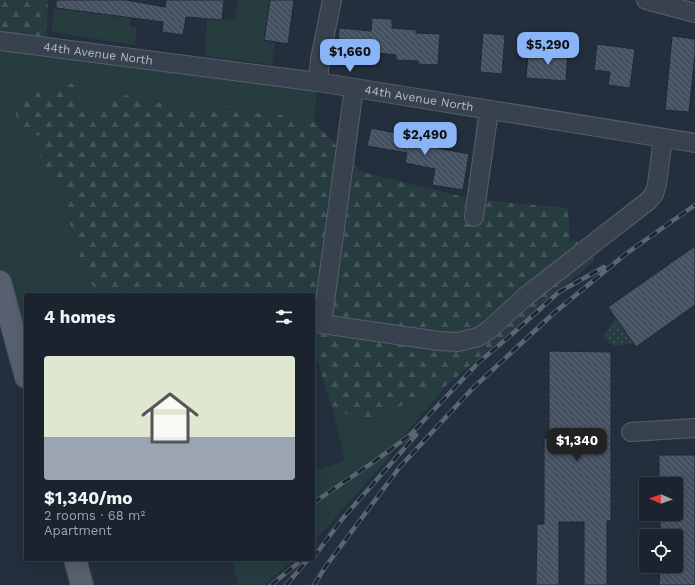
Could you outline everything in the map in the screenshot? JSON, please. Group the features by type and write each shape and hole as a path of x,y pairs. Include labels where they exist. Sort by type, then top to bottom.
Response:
{"main road":[{"path":"0,282 24,370"},
{"path":"76,561 82,585"}],"street":[{"path":"318,82 321,52 332,0"},
{"path":"646,0 695,13"},
{"name":"44th Avenue North","path":"0,41 318,82 695,143"},
{"path":"354,88 322,324 439,341 458,342 478,337 489,330 526,296 648,201 654,194 657,184 663,138"},
{"path":"474,217 489,110"},
{"path":"631,432 695,428"}],"green space":[{"path":"0,0 48,0 46,47 0,41"},
{"path":"238,0 270,0 264,40 275,42 272,65 205,56 207,19 235,21"},
{"path":"53,7 131,18 130,27 137,27 135,45 52,32"},
{"path":"0,41 318,82 314,122 290,114 269,116 233,106 201,108 173,114 165,102 150,103 128,95 92,108 86,113 78,90 80,84 59,83 44,95 39,91 45,135 53,173 61,180 70,224 80,257 96,293 24,293 24,370 0,282"},
{"path":"59,83 80,84 78,90 86,113 92,108 110,99 128,95 150,103 165,102 173,114 201,108 233,106 269,116 290,114 314,122 361,172 472,199 568,208 570,239 595,247 594,261 446,386 362,423 331,405 318,362 315,363 315,293 96,293 80,257 70,224 61,180 53,173 37,170 45,135 20,136 15,110 39,91 44,95"},
{"path":"616,317 635,343 613,346 603,337"},
{"path":"446,386 406,433 387,460 315,539 315,470 345,461 331,405 362,423"},
{"path":"232,561 293,561 264,585 238,585"}],"building":[{"path":"56,0 126,0 165,7 166,0 224,0 222,20 186,17 183,35 162,32 163,22 56,8"},
{"path":"270,0 294,0 288,44 264,40"},
{"path":"372,18 392,19 392,28 416,30 416,33 440,34 438,65 418,64 418,61 396,60 396,55 369,52 369,50 338,48 339,28 371,31"},
{"path":"483,33 505,35 502,74 480,72"},
{"path":"672,36 695,39 695,55 689,112 665,110"},
{"path":"597,44 635,49 630,88 608,85 610,72 594,70"},
{"path":"555,48 568,49 566,81 526,78 528,54 555,56"},
{"path":"371,128 410,136 410,134 433,138 432,147 469,154 463,190 432,185 435,169 405,163 407,153 367,146"},
{"path":"695,246 695,305 636,347 608,307"},
{"path":"549,351 611,352 611,521 607,521 607,585 584,585 584,522 559,522 559,585 536,585 537,524 544,524 544,438 549,438"},
{"path":"659,455 695,455 695,585 659,585 660,573 683,573 683,529 660,529 660,521 683,521 683,477 659,477"}],"railway":[{"path":"314,585 326,566 399,468 472,389 554,313 627,253 695,205"},
{"path":"315,502 410,435 479,362 559,292 604,267"},
{"path":"315,555 343,518 416,435"},
{"path":"271,585 301,561"},
{"path":"286,585 306,562"}]}
